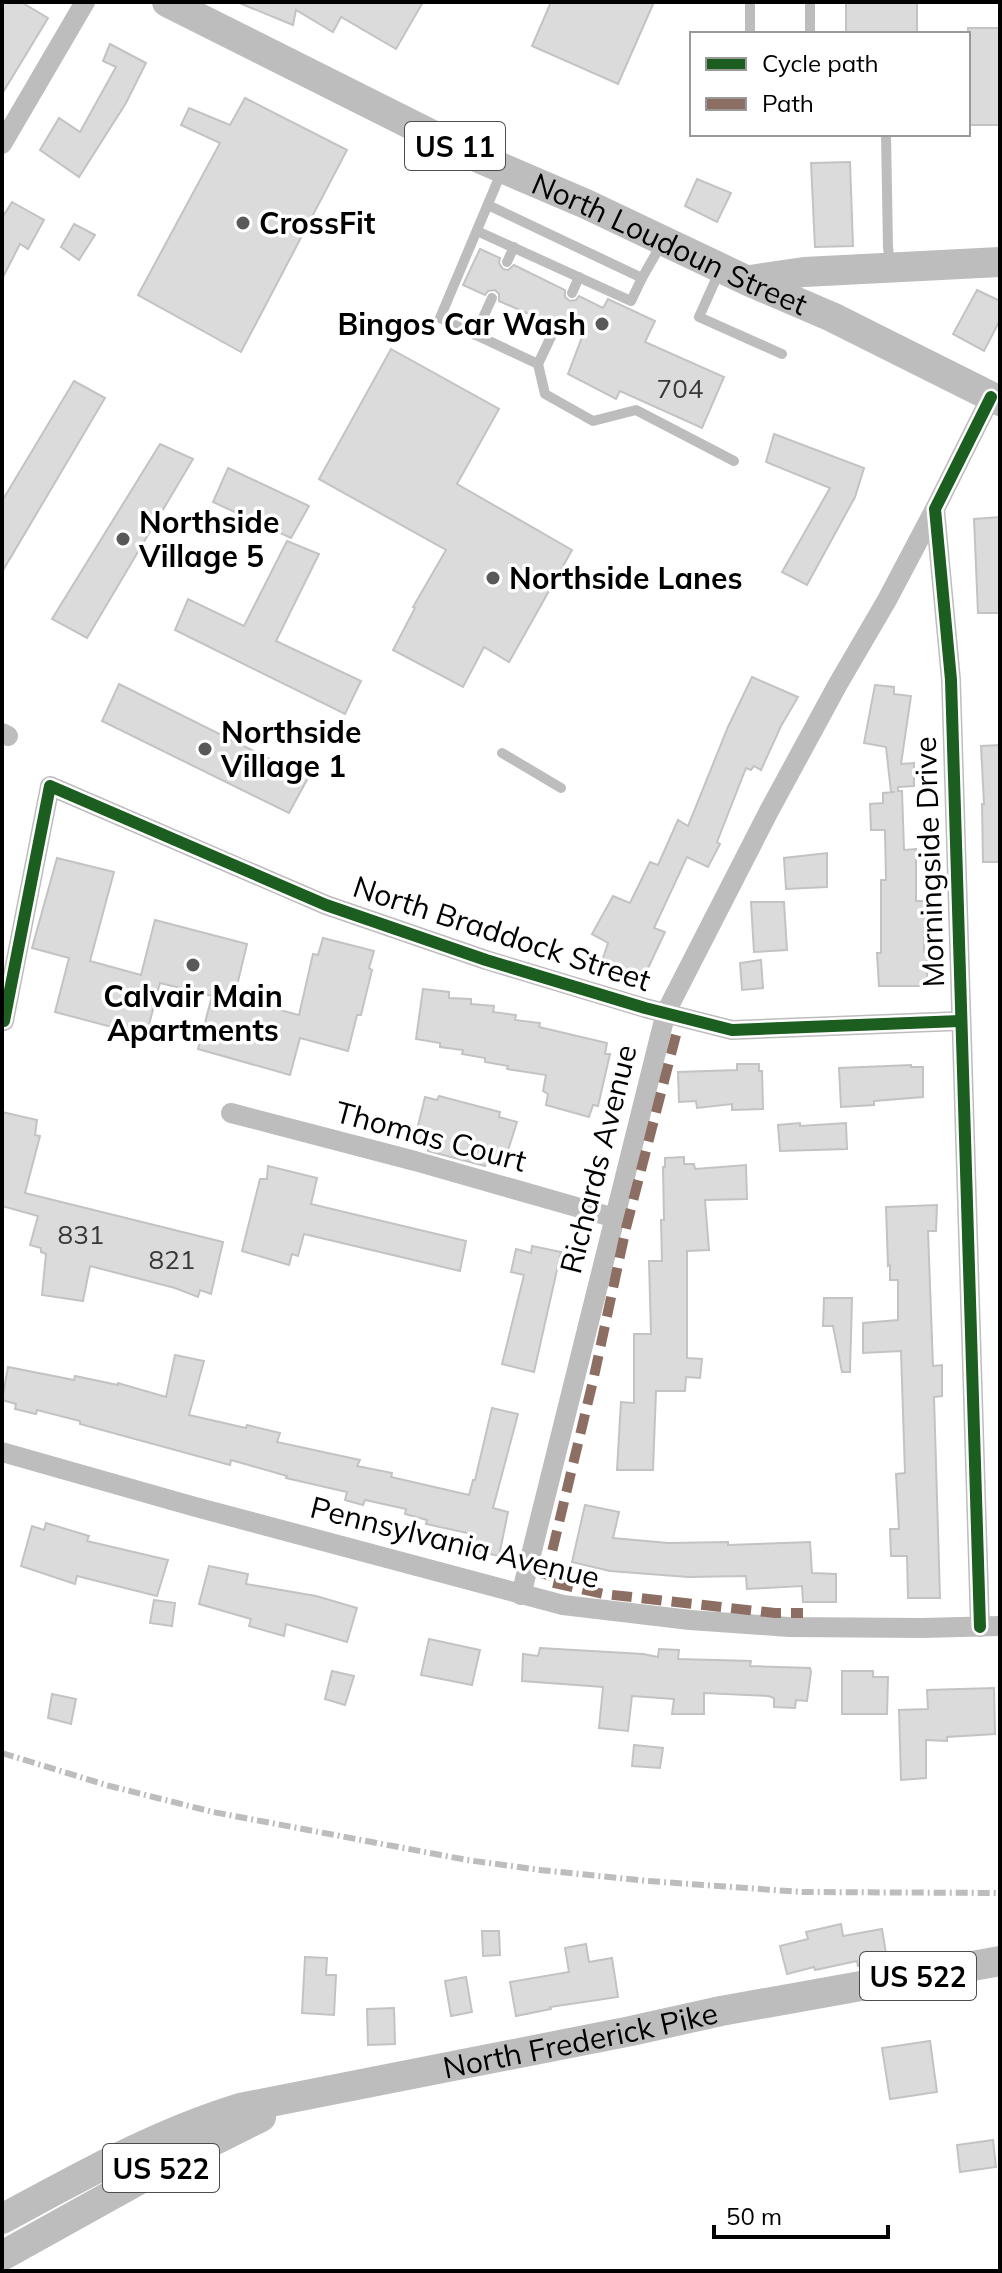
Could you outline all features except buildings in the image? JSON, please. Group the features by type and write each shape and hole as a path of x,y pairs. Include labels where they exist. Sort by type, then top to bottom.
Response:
{"main road":[{"name":"North Loudoun Street","path":"167,2 474,156 802,303 995,399"},
{"path":"748,281 815,271 1000,262"},
{"path":"802,303 815,271"},
{"name":"North Frederick Pike","path":"2,2219 169,2132 240,2108 721,2011 1000,1961"},
{"name":"North Frederick Pike","path":"2,2256 210,2142 326,2091"}],"street":[{"path":"2,144 85,2"},
{"path":"935,509 995,399"},
{"name":"Richards Avenue","path":"521,1595 666,1012 769,811 935,509"},
{"name":"Morningside Drive","path":"935,509 951,680 960,1021 990,1627"},
{"name":"North Braddock Street","path":"4,1021 50,786 326,905 486,960 645,1008 732,1030 960,1021"},
{"name":"Thomas Court","path":"231,1113 615,1218"},
{"name":"Pennsylvania Avenue","path":"2,1452 563,1605 690,1620 827,1628 990,1627"}],"lane":[{"path":"750,2 750,32"},
{"path":"810,2 810,32"},
{"path":"886,136 891,268"},
{"path":"503,168 440,318 538,364"},
{"path":"488,205 642,278"},
{"path":"477,231 631,301 663,241"},
{"path":"507,262 514,247"},
{"path":"721,268 699,317 782,354"},
{"path":"572,293 579,277"},
{"path":"475,335 492,298"},
{"path":"556,326 538,364 545,394 593,421 636,410 734,461"},
{"path":"502,753 561,788"}],"railway":[{"path":"2,1753 106,1785 213,1812 467,1860 648,1881 802,1892 1000,1893"}],"marked path":[{"path":"676,1035 626,1228 545,1581 604,1594 775,1613 803,1613"}],"cycle path":[{"path":"980,1627 951,680 935,509 991,397"},
{"path":"4,1021 50,786 326,905 486,960 645,1008 732,1030 960,1021"}],"place":[{"name":"CrossFit","path":"243,223"},
{"name":"Bingos Car Wash","path":"602,324"},
{"name":"Northside Village 5","path":"123,539"},
{"name":"Northside Lanes","path":"493,578"},
{"name":"Northside Village 1","path":"205,749"},
{"name":"Calvair Main Apartments","path":"193,965"}]}
